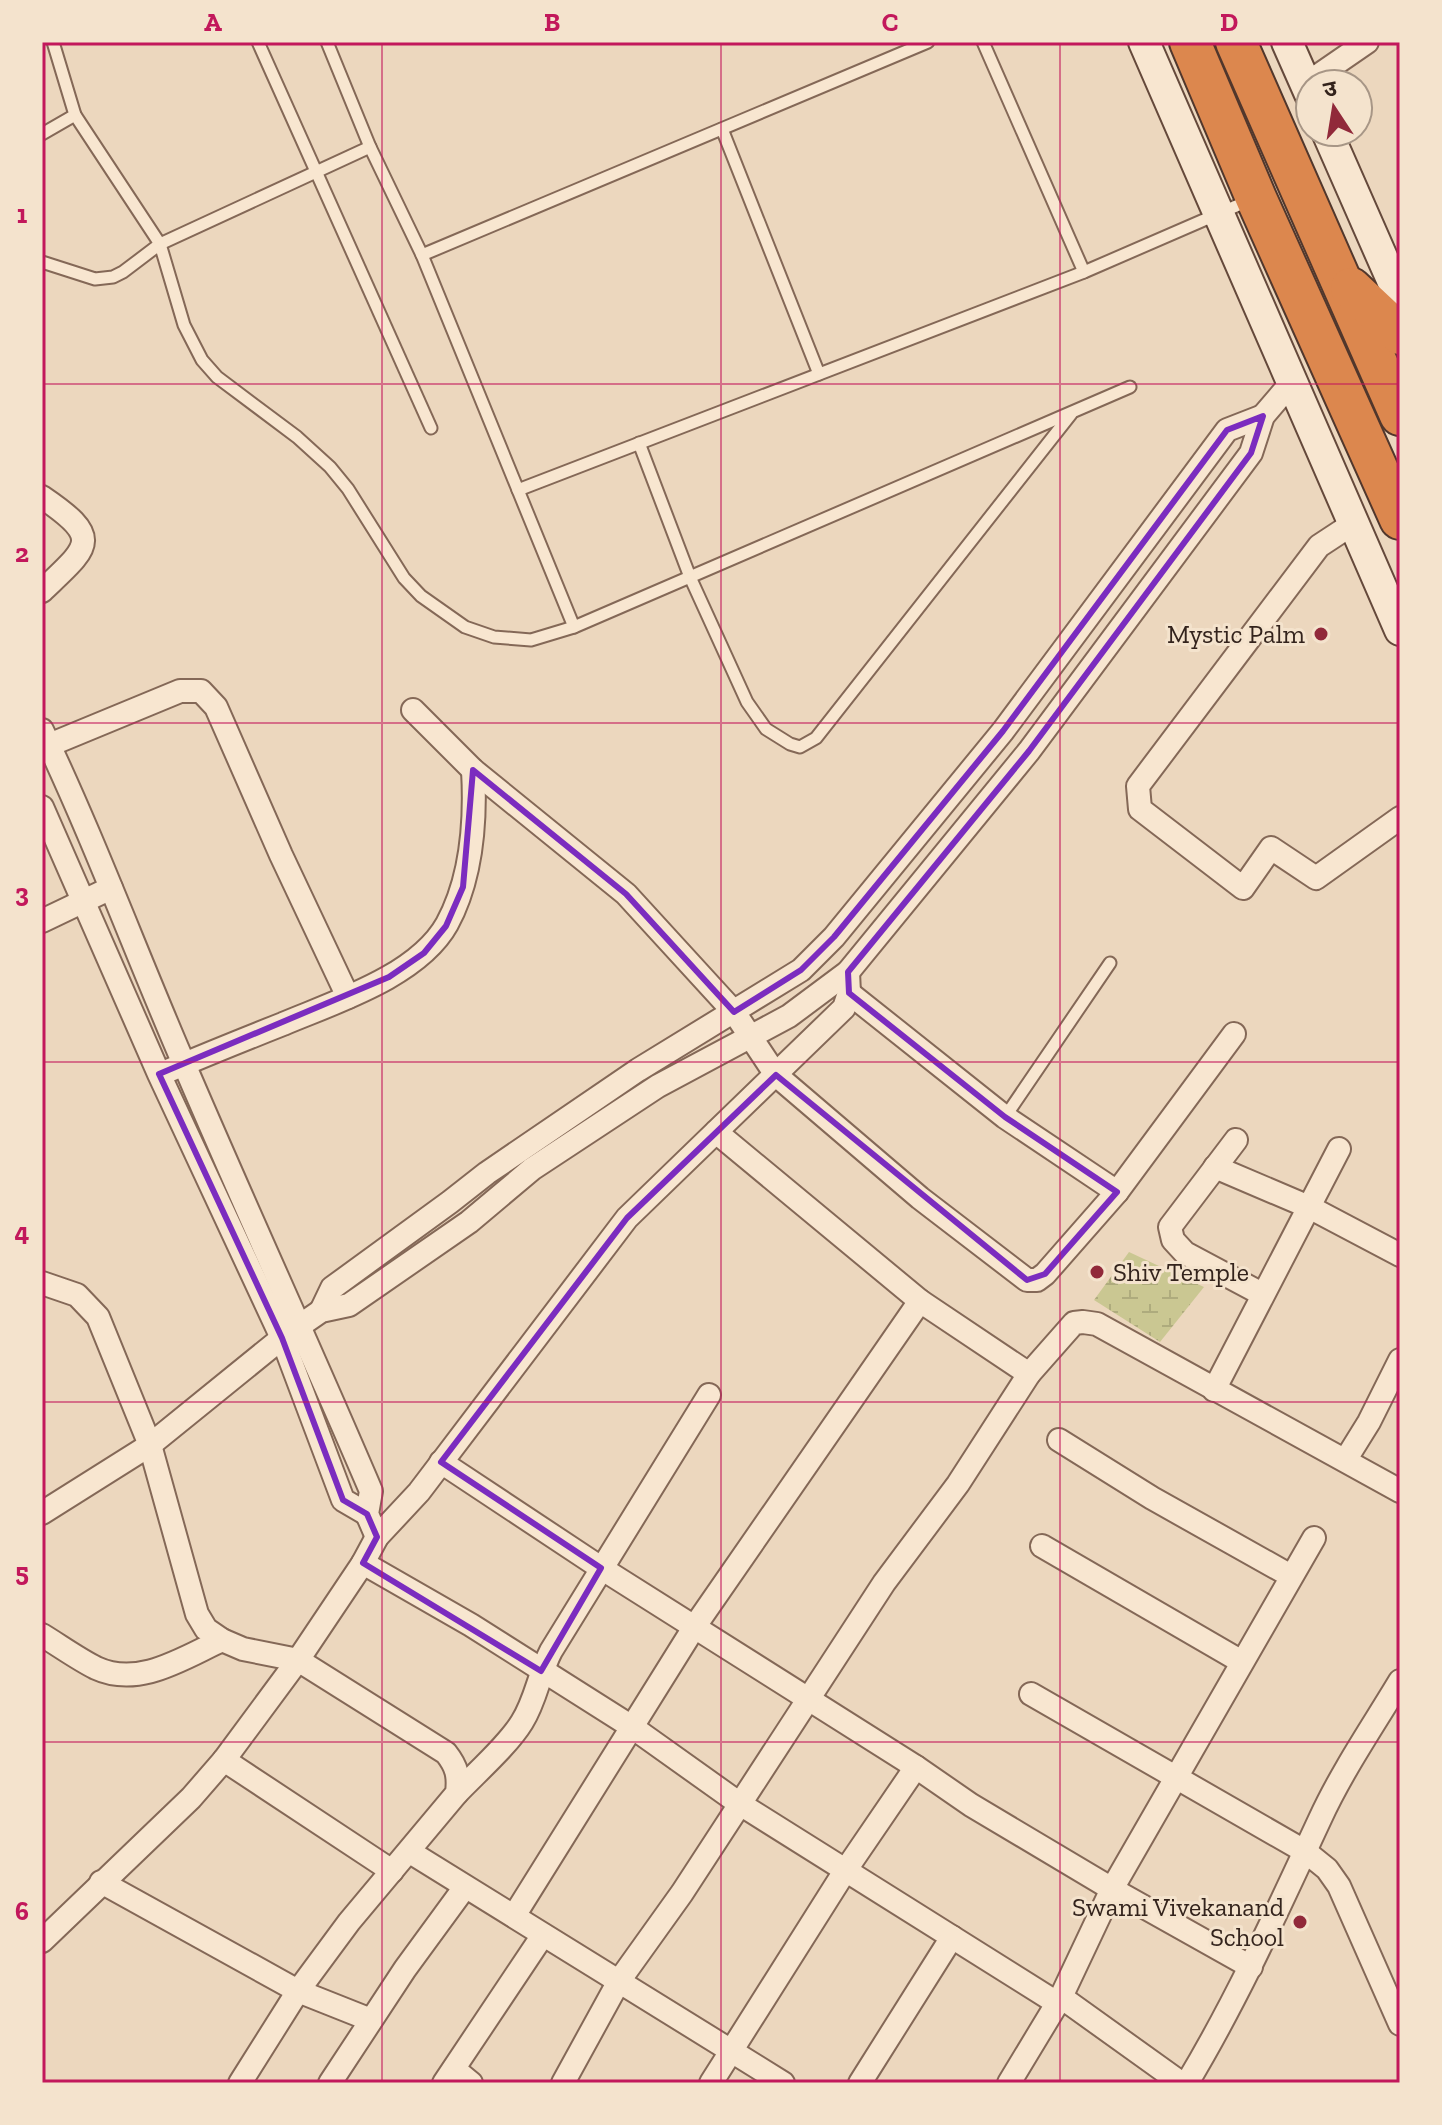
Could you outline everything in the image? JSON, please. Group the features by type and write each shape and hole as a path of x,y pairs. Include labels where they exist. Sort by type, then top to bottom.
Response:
{"highway":[{"path":"1190,42 1256,198 1400,519"},
{"path":"1236,42 1400,415"},
{"path":"1336,274 1400,334"}],"street":[{"path":"1144,42 1400,630"},
{"path":"1287,42 1299,68"},
{"path":"1334,68 1367,42"},
{"path":"1334,148 1398,289"},
{"path":"42,1513 150,1445 321,1311 349,1305 469,1222 532,1169 658,1086 848,982 958,837 1029,751 1251,453 1263,416 1292,382"},
{"path":"321,1311 332,1288 487,1173 638,1070 801,970 834,937 1003,731 1227,430 1263,416"},
{"path":"42,497 75,521 81,529 84,544 76,558 42,591"},
{"path":"1158,523 1183,544"},
{"path":"1354,523 1319,546 1138,786 1140,809 1243,888 1271,848 1316,878 1400,818"},
{"path":"348,997 216,707 201,691 180,691 44,741 111,888 291,1332 343,1500 367,1514 377,1537"},
{"path":"413,710 473,770 626,894 734,1012 776,1075 920,1198 1027,1280 1037,1280 1045,1274 1117,1192 1234,1034"},
{"path":"159,1074 348,997 389,977 424,953 446,926 463,887 475,805 473,770"},
{"path":"42,807 159,1074 291,1332"},
{"path":"935,814 958,837"},
{"path":"42,921 111,888"},
{"path":"42,1941 191,1798 224,1760 298,1660 377,1537 419,1492 627,1218 844,1008 848,982"},
{"path":"848,982 1005,1117 1117,1192"},
{"path":"716,1132 920,1301 1029,1374"},
{"path":"1236,1140 1170,1227 1173,1240 1185,1253 1262,1294"},
{"path":"1214,1390 1339,1149"},
{"path":"1215,1167 1309,1207 1400,1255"},
{"path":"450,1202 469,1222"},
{"path":"42,1283 77,1295 98,1317 150,1445 197,1614 206,1629 243,1649 298,1660 446,1753 459,1777 457,1793"},
{"path":"514,1916 695,1626 920,1301"},
{"path":"563,2083 619,1981 682,1893 884,1583 958,1484 1029,1374 1074,1323 1097,1324 1400,1491"},
{"path":"1346,1459 1369,1422 1400,1360"},
{"path":"240,2083 298,1991 349,1922 457,1793 521,1725 541,1671 709,1395"},
{"path":"1059,1440 1152,1498 1291,1576"},
{"path":"441,1462 971,1805 1251,1967"},
{"path":"1009,2083 1059,2000 1112,1889 1314,1538"},
{"path":"1042,1546 1242,1662"},
{"path":"363,1563 471,1625 632,1727 740,1804 1059,2000 1184,2083 1220,2028 1336,1789 1400,1681"},
{"path":"42,1635 97,1668 118,1675 138,1675 157,1669 222,1640"},
{"path":"1031,1694 1306,1852 1327,1869 1339,1886 1400,2024"},
{"path":"224,1760 392,1871"},
{"path":"711,2083 845,1871 916,1767"},
{"path":"410,1852 783,2083"},
{"path":"101,1882 298,1991 371,2020"},
{"path":"330,2083 465,1887"},
{"path":"456,2078 543,1935"},
{"path":"860,2083 952,1937"}],"lane":[{"path":"53,42 75,115 160,244 184,325 202,360 217,377 297,437 330,467 348,489 404,578 421,596 465,627 494,637 531,640 574,627 1130,387"},
{"path":"258,42 431,428"},
{"path":"327,42 370,147 422,255 574,627"},
{"path":"422,255 928,42"},
{"path":"983,42 1084,272"},
{"path":"42,134 75,115"},
{"path":"722,129 819,374"},
{"path":"42,262 103,279 123,272 160,244 370,147"},
{"path":"518,490 1084,272 1256,198"},
{"path":"639,443 690,577 755,717 766,729 790,744 805,746 816,738 1072,412"},
{"path":"1005,1117 1110,963"}],"highlighted area":[{"path":"1263,416 1251,453 1029,751 848,972 849,993 1005,1117 1117,1192 1045,1274 1027,1280 776,1075 627,1218 441,1462 601,1568 541,1671 363,1563 377,1537 367,1514 343,1500 282,1338 159,1074 389,977 424,953 446,926 463,887 473,770 626,894 734,1012 801,970 834,937 1003,731 1227,430"}],"green space":[{"path":"1129,1252 1204,1287 1160,1342 1094,1300"}],"place":[{"name":"Mystic Palm","path":"1321,634"},
{"name":"Shiv Temple","path":"1097,1272"},
{"name":"Swami Vivekanand School","path":"1300,1922"}]}
